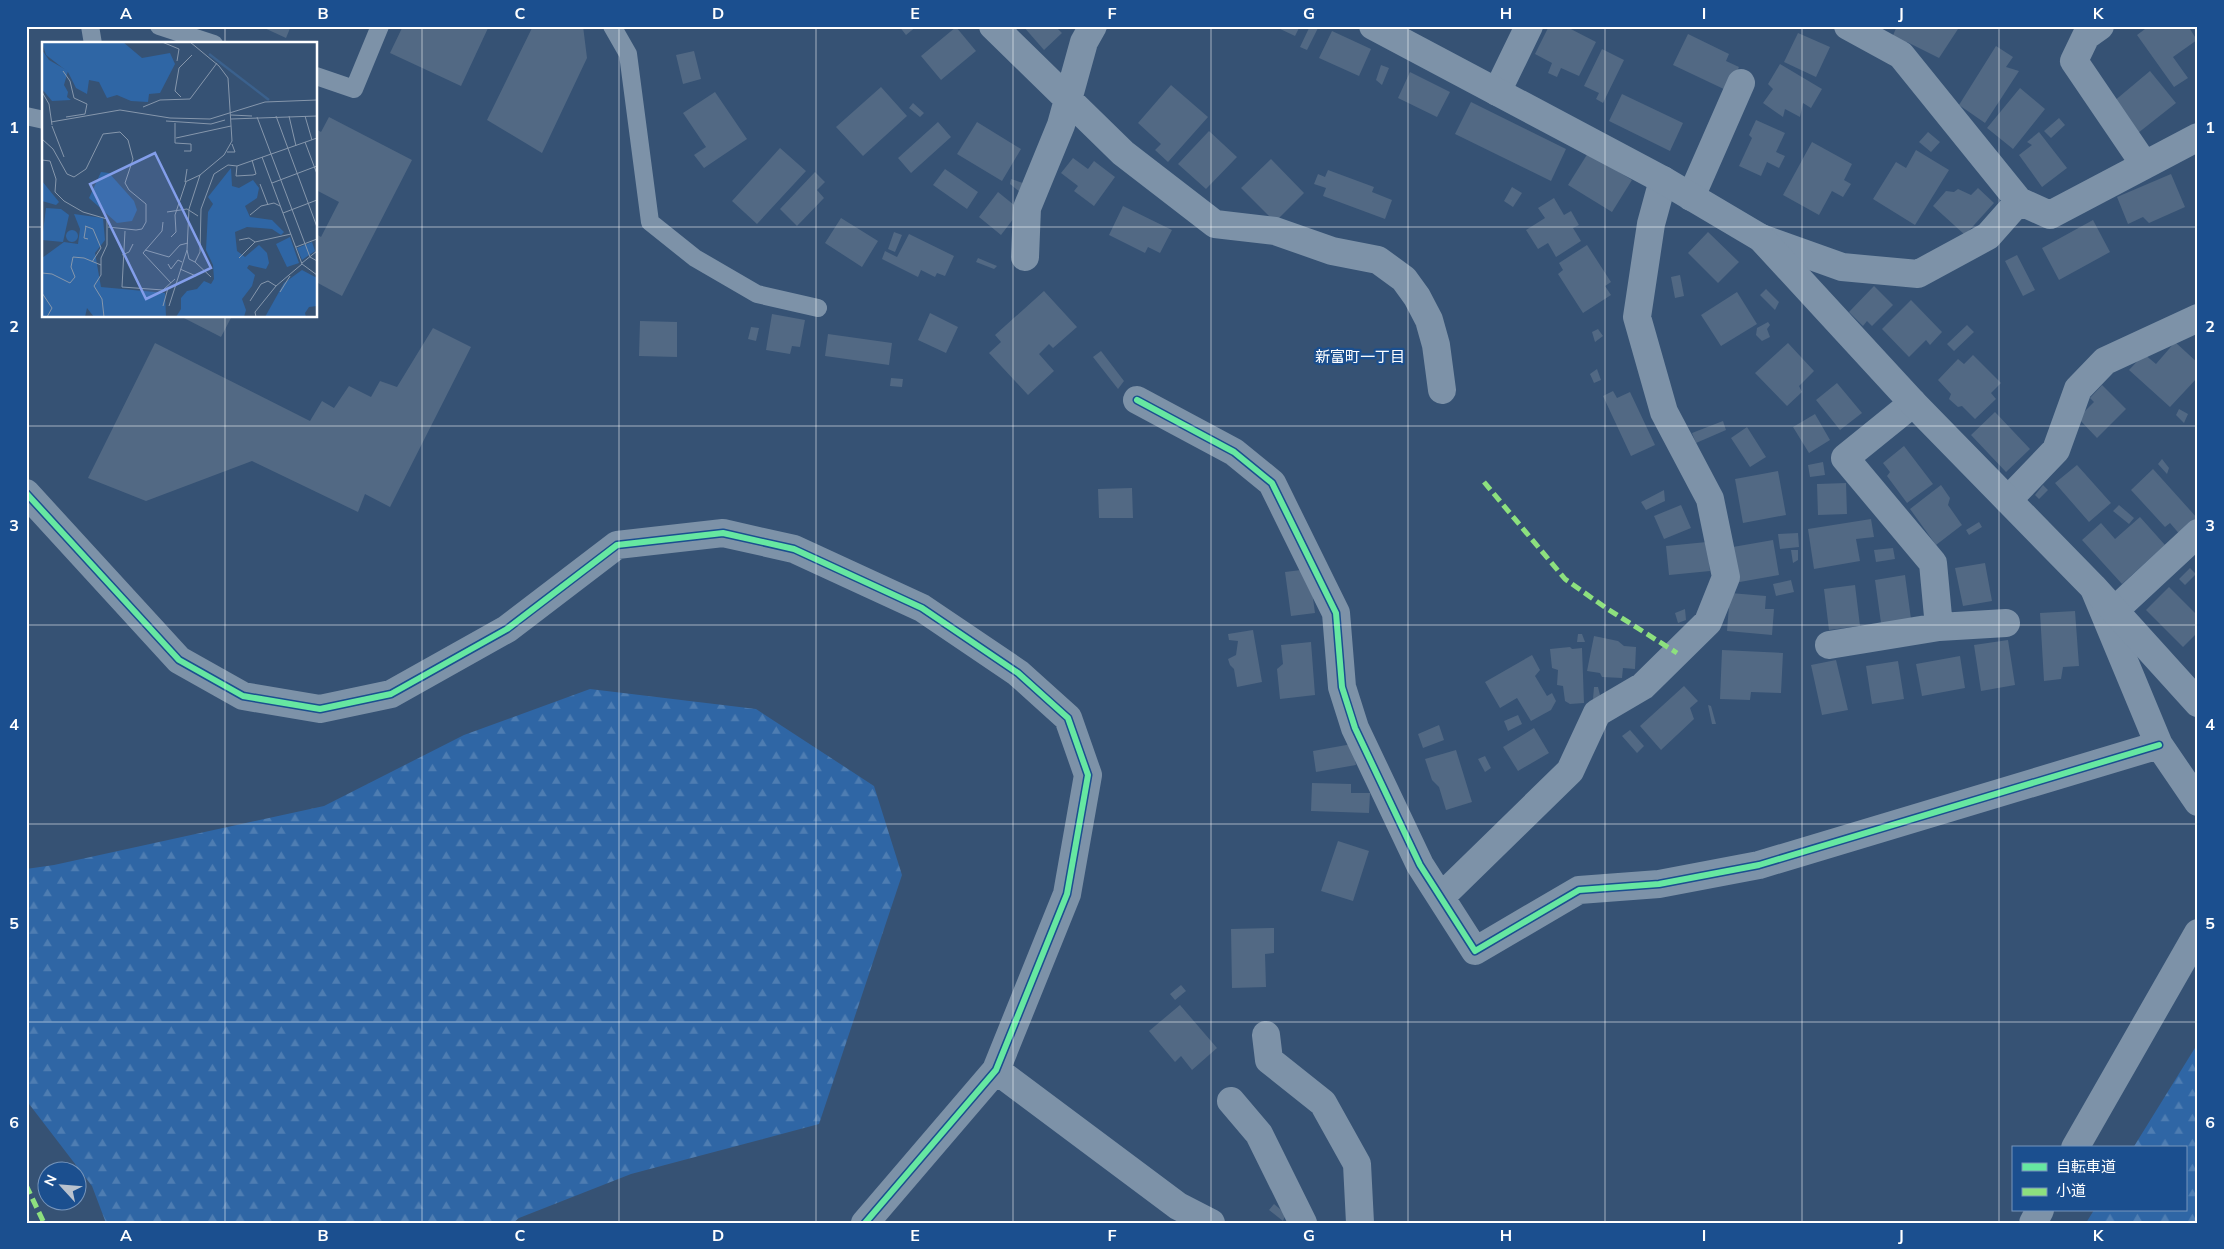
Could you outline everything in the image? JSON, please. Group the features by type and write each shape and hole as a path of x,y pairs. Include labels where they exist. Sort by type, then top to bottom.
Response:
{"street":[{"path":"993,26 1123,153 1215,224 1275,231 1332,251 1378,260 1404,279 1417,297 1429,320 1436,345 1442,390"},
{"path":"1025,257 1027,208 1061,125 1084,42 1093,26"},
{"path":"1374,26 1663,180 1760,238 1842,267 1918,274 1988,236 2020,201"},
{"path":"1497,92 1530,26"},
{"path":"1848,26 1901,54 2020,201 2050,215 2144,164 2198,138"},
{"path":"2100,26 2086,36 2074,61 2144,164"},
{"path":"1691,197 1741,82"},
{"path":"1442,896 1570,771 1597,713 1643,686 1708,622 1726,577 1710,499 1664,412 1637,317 1651,224 1663,180"},
{"path":"1760,238 1913,402 2093,587 2198,703"},
{"path":"2008,500 2056,450 2078,389 2105,361 2198,318"},
{"path":"1137,400 1234,452 1272,483 1336,613 1342,686 1355,728 1420,865 1442,896 1475,951 1579,890 1659,884 1759,865 2159,745"},
{"path":"1913,402 1845,458 1933,563 1939,627"},
{"path":"26,493 179,660 243,696 320,709 391,694 507,630 617,545 723,533 794,549 922,608 1018,673 1068,718 1088,775 1067,894 996,1070 865,1223"},
{"path":"2114,611 2198,533"},
{"path":"2093,587 2159,745 2198,802"},
{"path":"1829,645 1939,627 2006,623"},
{"path":"2077,1146 2198,933"},
{"path":"1266,1035 1269,1060 1323,1103 1357,1164 1360,1223"},
{"path":"996,1070 1178,1206 1211,1223"},
{"path":"1231,1101 1259,1134 1303,1223"}],"lane":[{"path":"90,26 93,42"},
{"path":"158,26 208,42"},
{"path":"318,77 354,89 380,26"},
{"path":"612,26 628,54 650,222 695,258 757,294 818,308"},
{"path":"26,116 42,120"}],"green space":[{"path":"590,689 756,709 874,786 902,875 819,1124 631,1174 519,1218 513,1223 106,1223 92,1186 88,1181 88,1162 74,1162 26,1100 26,869 54,865 324,806 464,735"},
{"path":"2198,1043 2198,1223 2086,1223 2093,1212 2186,1212 2186,1146 2134,1146"}],"building":[{"path":"260,26 291,26 286,38"},
{"path":"403,26 489,26 461,86 390,53"},
{"path":"533,26 583,26 587,58 542,153 487,120"},
{"path":"899,26 917,26 906,35"},
{"path":"1023,26 1058,26 1057,28 1062,33 1044,50"},
{"path":"1274,26 1300,26 1295,36"},
{"path":"1310,26 1319,26 1307,50 1300,47"},
{"path":"1549,26 1565,26 1596,42 1579,76 1561,68 1557,77 1548,73 1552,63 1535,54"},
{"path":"1897,26 1960,26 1939,58 1907,42 1904,46 1891,40"},
{"path":"2149,26 2188,26 2197,40 2173,57 2188,78 2174,87 2137,35"},
{"path":"956,27 976,51 941,80 921,56"},
{"path":"1332,31 1371,49 1359,76 1319,58"},
{"path":"1798,33 1830,47 1816,77 1784,62"},
{"path":"1688,34 1729,54 1726,61 1739,67 1728,91 1673,65"},
{"path":"1996,46 2013,57 2006,67 2019,71 1985,123 1959,105"},
{"path":"1602,49 1624,60 1603,103 1596,99 1599,93 1584,86"},
{"path":"694,51 701,79 683,84 676,55"},
{"path":"1780,64 1822,89 1811,108 1803,103 1800,117 1785,109 1783,117 1763,103 1773,89 1768,84"},
{"path":"1381,65 1389,68 1382,85 1376,80"},
{"path":"2150,71 2176,103 2138,133 2113,102"},
{"path":"1410,72 1450,92 1437,117 1398,98"},
{"path":"1171,85 1208,117 1168,162 1155,150 1161,144 1138,123"},
{"path":"881,87 907,116 863,156 836,127"},
{"path":"2020,88 2045,109 2013,149 1987,128"},
{"path":"715,92 747,139 704,168 694,155 706,147 683,113"},
{"path":"1622,94 1683,123 1670,151 1609,121"},
{"path":"1471,102 1566,149 1551,181 1455,134"},
{"path":"913,103 924,113 920,117 909,108"},
{"path":"329,117 412,160 342,296 318,283 318,235 321,237 339,202 318,191 318,130 321,132"},
{"path":"2059,118 2065,125 2051,138 2044,131"},
{"path":"1756,120 1785,133 1776,152 1785,156 1779,168 1767,162 1761,176 1739,166 1752,138 1749,135"},
{"path":"938,122 951,137 911,173 898,158"},
{"path":"977,122 1021,149 1002,181 957,154"},
{"path":"1209,131 1237,157 1206,189 1178,164"},
{"path":"1928,132 1940,142 1931,152 1919,142"},
{"path":"2039,132 2067,168 2042,187 2019,155 2032,145 2027,142"},
{"path":"1812,142 1852,164 1844,180 1851,184 1843,197 1832,191 1819,215 1783,195"},
{"path":"780,148 806,171 757,224 732,201"},
{"path":"1916,150 1949,170 1915,225 1873,199 1896,162 1906,168"},
{"path":"1588,153 1632,180 1612,212 1568,185"},
{"path":"1073,158 1088,169 1094,161 1115,177 1094,206 1074,191 1078,186 1061,173"},
{"path":"1271,159 1304,193 1275,222 1241,188"},
{"path":"945,169 978,192 967,209 933,185"},
{"path":"1328,170 1374,187 1372,192 1392,200 1385,219 1323,196 1326,188 1314,184 1318,174 1325,177"},
{"path":"815,172 825,182 817,190 824,198 797,226 780,209"},
{"path":"2171,174 2185,207 2149,223 2143,217 2128,224 2117,197"},
{"path":"1011,179 1032,186 1020,192 1010,184"},
{"path":"1512,187 1522,193 1513,207 1504,201"},
{"path":"1978,188 1994,203 1965,235 1933,206 1946,191 1954,192 1958,189 1971,195"},
{"path":"998,192 1020,210 1001,235 979,217"},
{"path":"1554,198 1564,215 1571,211 1579,225 1573,228 1581,241 1556,257 1548,243 1538,249 1526,230 1545,218 1538,208"},
{"path":"1123,206 1172,230 1160,253 1148,247 1145,253 1109,235"},
{"path":"841,218 878,241 862,267 825,243"},
{"path":"2093,220 2110,252 2059,280 2042,248"},
{"path":"894,232 902,235 895,252 888,249"},
{"path":"1708,232 1739,262 1718,283 1688,253"},
{"path":"909,234 954,256 945,276 937,273 935,277 921,270 918,277 882,259 885,251 897,257"},
{"path":"1587,245 1611,282 1605,286 1611,295 1583,313 1558,274 1563,270 1559,263"},
{"path":"2017,255 2035,290 2023,296 2005,261"},
{"path":"978,258 997,266 994,269 976,262"},
{"path":"1680,275 1684,296 1675,298 1671,277"},
{"path":"1874,286 1893,305 1872,326 1867,321 1863,326 1849,312"},
{"path":"1766,289 1779,302 1775,310 1760,295"},
{"path":"1044,291 1077,327 1053,348 1049,344 1039,354 1054,371 1028,395 989,353 1001,342 995,335"},
{"path":"1737,292 1757,324 1721,346 1701,315"},
{"path":"1911,300 1942,332 1930,345 1926,340 1909,357 1882,329"},
{"path":"930,313 958,327 946,353 918,340"},
{"path":"772,314 805,320 800,347 792,346 790,354 766,350"},
{"path":"184,318 231,318 221,337"},
{"path":"640,321 677,322 677,357 639,356"},
{"path":"1768,322 1770,325 1767,329 1770,337 1762,341 1756,335 1757,328"},
{"path":"1967,325 1974,332 1954,351 1947,344"},
{"path":"751,327 759,328 756,341 748,339"},
{"path":"433,328 471,347 390,507 365,494 358,512 252,461 146,501 88,478 155,343 310,421 322,401 334,408 349,386 371,397 380,381 397,387"},
{"path":"1598,329 1603,336 1595,342 1592,332"},
{"path":"828,334 892,343 889,365 825,356"},
{"path":"2175,342 2198,363 2198,377 2170,407 2129,370 2144,354 2156,364"},
{"path":"1788,343 1814,371 1799,386 1802,392 1787,406 1755,373"},
{"path":"1101,351 1124,381 1118,389 1093,357"},
{"path":"1973,355 2001,383 1991,393 1996,399 1975,419 1962,406 1958,407 1949,399 1951,394 1938,380 1958,359 1964,364"},
{"path":"1597,369 1601,380 1594,383 1590,374"},
{"path":"891,378 903,379 902,387 890,386"},
{"path":"1837,383 1862,413 1840,430 1816,400"},
{"path":"2102,385 2126,409 2097,438 2078,418 2094,402 2090,398"},
{"path":"1613,391 1617,398 1630,392 1655,445 1631,456 1603,396"},
{"path":"2179,409 2188,414 2184,423 2176,415"},
{"path":"1995,412 2030,449 2006,472 1971,435"},
{"path":"1815,414 1830,440 1809,453 1793,427"},
{"path":"1723,421 1726,430 1696,443 1692,433"},
{"path":"1747,427 1766,457 1750,467 1731,438"},
{"path":"1904,446 1933,484 1907,503 1887,476 1890,472 1883,463"},
{"path":"2162,459 2169,468 2167,474 2158,464"},
{"path":"1823,462 1825,475 1810,477 1808,465"},
{"path":"2077,465 2111,503 2089,522 2055,483"},
{"path":"2153,469 2198,519 2198,523 2182,537 2170,523 2165,527 2131,490"},
{"path":"1778,471 1786,515 1743,523 1735,479"},
{"path":"1846,483 1847,514 1818,515 1817,484"},
{"path":"1941,485 1950,498 1948,505 1962,525 1936,545 1910,509"},
{"path":"2043,485 2048,490 2039,499 2035,495"},
{"path":"1132,488 1133,518 1099,518 1098,489"},
{"path":"1664,490 1665,501 1646,510 1641,502"},
{"path":"1681,505 1691,528 1664,539 1654,516"},
{"path":"2119,505 2134,518 2129,524 2113,511"},
{"path":"2140,517 2165,545 2122,584 2082,540 2101,523 2115,539"},
{"path":"1871,519 1874,537 1856,539 1860,561 1814,569 1808,529"},
{"path":"1979,522 1982,527 1969,535 1966,530"},
{"path":"1798,533 1799,547 1780,549 1778,534"},
{"path":"1773,540 1779,575 1734,583 1727,548"},
{"path":"1707,542 1710,571 1669,575 1666,546"},
{"path":"1893,548 1895,559 1876,562 1874,550"},
{"path":"1791,550 1798,550 1798,560 1793,563"},
{"path":"1985,563 1992,601 1963,606 1955,568"},
{"path":"2190,568 2196,574 2185,585 2179,579"},
{"path":"1309,569 1315,613 1291,616 1285,572"},
{"path":"1905,575 1911,619 1881,623 1875,580"},
{"path":"1791,580 1794,592 1776,596 1773,584"},
{"path":"1855,585 1860,626 1829,630 1824,589"},
{"path":"2169,587 2198,616 2198,632 2183,647 2146,610"},
{"path":"1730,593 1766,596 1765,609 1774,609 1772,635 1727,631"},
{"path":"1685,609 1686,620 1678,623 1675,613"},
{"path":"2075,611 2079,666 2063,667 2061,679 2044,681 2040,613"},
{"path":"1253,630 1262,682 1237,687 1234,669 1228,659 1236,655 1238,641 1229,640 1228,634"},
{"path":"1578,634 1582,634 1585,642 1577,642"},
{"path":"1594,636 1618,641 1624,646 1636,647 1635,669 1623,668 1622,678 1602,677 1600,673 1587,671"},
{"path":"2008,640 2015,685 1981,691 1974,645"},
{"path":"1311,642 1315,695 1280,699 1277,669 1283,664 1281,645"},
{"path":"1570,647 1572,649 1582,648 1584,703 1570,704 1565,701 1563,686 1557,685 1558,670 1552,668 1550,649"},
{"path":"1722,650 1783,653 1781,693 1751,692 1750,700 1720,699"},
{"path":"1532,655 1540,670 1535,676 1547,696 1552,693 1556,701 1551,710 1531,721 1517,698 1500,708 1485,682"},
{"path":"1960,656 1965,688 1922,696 1916,664"},
{"path":"1836,660 1848,710 1822,715 1811,665"},
{"path":"1898,661 1904,699 1872,704 1866,666"},
{"path":"1684,686 1698,701 1690,708 1694,719 1661,750 1640,726"},
{"path":"1594,687 1598,687 1601,699 1593,699"},
{"path":"1708,705 1711,706 1716,724 1712,724"},
{"path":"1518,715 1522,724 1508,731 1504,721"},
{"path":"1439,725 1444,740 1423,748 1418,734"},
{"path":"1534,728 1549,753 1518,771 1503,747"},
{"path":"1630,730 1644,746 1637,753 1622,736"},
{"path":"1352,744 1356,765 1316,772 1313,751"},
{"path":"1456,750 1472,802 1446,810 1439,787 1432,780 1425,759"},
{"path":"1485,756 1491,768 1485,772 1478,759"},
{"path":"1312,783 1351,784 1351,793 1370,793 1369,813 1311,811"},
{"path":"1338,841 1369,851 1353,901 1321,891"},
{"path":"1274,928 1274,953 1265,954 1266,987 1232,988 1231,929"},
{"path":"1181,985 1186,991 1175,1000 1170,994"},
{"path":"1180,1005 1217,1048 1192,1070 1181,1056 1175,1062 1149,1031"},
{"path":"1274,1204 1286,1214 1283,1221 1269,1210"}],"marked path":[{"path":"1484,482 1565,579 1606,608 1677,653"},
{"path":"26,1185 44,1223"}],"cycle path":[{"path":"1137,400 1234,452 1272,483 1336,613 1342,687 1355,728 1420,865 1475,951 1579,890 1659,884 1759,865 2159,745"},
{"path":"26,493 179,660 243,696 320,709 391,694 507,629 617,545 723,533 794,549 922,608 1018,673 1068,718 1088,775 1067,894 996,1070 865,1223"}],"district":[{"name":"新富町一丁目","path":"1360,356"}]}
